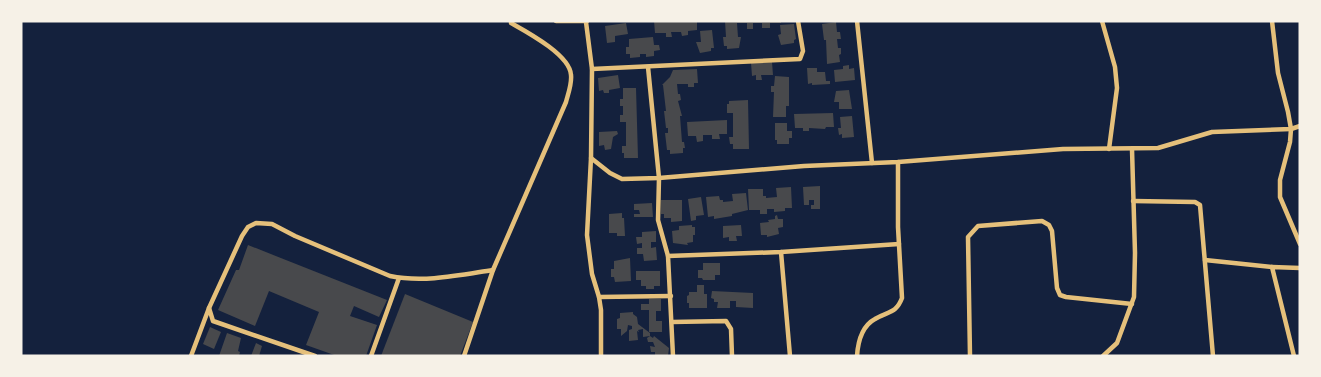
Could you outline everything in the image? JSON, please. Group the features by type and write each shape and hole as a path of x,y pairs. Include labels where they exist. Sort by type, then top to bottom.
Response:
{"street":[{"path":"464,356 494,270 566,102 571,76 570,70 563,59 537,37 511,23 511,21"},
{"path":"556,21 587,21 592,69 591,158 587,235 592,274 599,297 601,356"},
{"path":"592,69 800,59 803,51 798,21"},
{"path":"857,21 872,163"},
{"path":"1102,21 1113,58 1117,88 1108,149"},
{"path":"1272,21 1278,73 1291,129 1290,142 1280,180 1280,197 1300,244"},
{"path":"648,67 659,178 658,220 668,256 673,356"},
{"path":"591,158 610,173 622,179 659,178 804,166 898,162 1063,149 1158,148 1212,132 1291,129 1300,126"},
{"path":"1103,356 1117,343 1132,304 1135,253 1132,149"},
{"path":"857,356 861,334 874,319 894,311 902,298 898,244 898,162"},
{"path":"1133,201 1197,203 1200,208 1213,356"},
{"path":"970,356 968,237 978,226 1042,221 1052,231 1057,288 1060,295 1132,304"},
{"path":"190,356 242,236 248,227 256,223 272,224 304,240 399,278 440,278 494,270"},
{"path":"668,256 781,252 898,244"},
{"path":"781,252 790,356"},
{"path":"1206,260 1300,268"},
{"path":"1272,267 1294,356"},
{"path":"371,356 399,278"},
{"path":"599,297 671,296"},
{"path":"210,308 213,321 315,356"},
{"path":"672,322 726,321 731,329 732,356"}],"building":[{"path":"654,21 697,21 697,30 688,31 688,35 682,36 681,32 671,32 672,37 666,37 666,33 655,33"},
{"path":"725,21 781,21 781,23 770,23 770,28 762,28 762,23 753,23 753,29 747,29 747,23 737,23 738,37 741,37 739,48 727,49 727,46 724,46 723,37 726,37"},
{"path":"836,22 837,32 840,32 841,39 837,39 838,48 841,48 840,62 827,64 826,40 824,40 822,24"},
{"path":"626,23 628,34 615,36 615,42 607,43 605,26"},
{"path":"794,24 796,39 794,43 781,45 778,35 781,34 780,25"},
{"path":"712,30 714,48 711,48 711,51 700,53 696,42 701,42 700,31"},
{"path":"653,37 654,45 659,45 660,50 654,51 654,56 646,57 646,54 640,54 640,57 630,58 630,54 626,54 626,47 629,47 629,39"},
{"path":"772,62 773,75 761,75 762,80 756,80 756,75 752,76 751,63"},
{"path":"849,65 849,69 854,68 855,80 835,82 834,70 843,69 843,66"},
{"path":"807,68 817,68 817,72 825,72 826,81 830,81 830,84 808,84"},
{"path":"697,69 698,83 694,83 694,87 688,87 688,84 677,84 681,100 678,101 682,116 680,116 682,142 684,142 685,148 683,148 683,153 670,154 670,150 667,150 665,133 668,133 668,128 666,128 664,111 666,111 662,85 670,77 673,70"},
{"path":"618,75 620,88 609,90 609,93 604,93 603,90 599,91 598,78"},
{"path":"775,76 789,77 789,106 786,106 786,117 773,117 774,92 771,92 771,86 774,86"},
{"path":"623,88 636,88 638,158 624,158 624,153 622,153 622,146 626,146 626,122 620,122 620,115 623,115 623,106 620,106 620,99 623,99"},
{"path":"849,90 852,109 839,109 839,102 834,102 836,91"},
{"path":"748,100 749,149 733,149 733,144 730,144 729,137 733,137 733,113 727,113 727,104 729,104 729,101"},
{"path":"833,113 834,127 826,127 825,129 809,128 809,131 803,131 803,128 795,128 794,114"},
{"path":"852,116 854,137 842,138 842,134 839,135 838,128 841,128 840,117"},
{"path":"727,120 727,134 719,134 720,139 712,139 712,135 703,135 703,141 697,142 696,136 688,136 687,122"},
{"path":"775,123 787,123 787,131 792,131 792,138 789,138 789,144 777,144 777,140 775,140"},
{"path":"617,131 618,134 613,137 611,149 605,150 604,145 599,146 599,132"},
{"path":"820,186 820,209 811,209 811,205 814,205 814,200 809,200 809,205 804,205 803,187"},
{"path":"791,187 792,208 785,208 785,211 774,212 774,209 767,209 767,214 760,214 760,210 749,210 748,189 763,189 763,196 766,196 766,198 777,197 776,188"},
{"path":"746,193 748,210 732,214 732,216 714,219 714,216 708,217 706,197 719,196 723,202 733,201 732,194"},
{"path":"701,197 704,215 696,216 696,220 691,221 688,199"},
{"path":"661,200 682,200 682,221 671,222 671,218 664,218 664,214 661,214"},
{"path":"652,203 653,217 634,217 634,214 640,214 639,210 634,210 634,204"},
{"path":"622,213 625,236 609,233 609,214"},
{"path":"777,215 778,219 783,219 783,227 778,228 779,234 767,237 767,235 761,235 760,223 769,222 768,220 775,219"},
{"path":"692,225 692,227 695,227 693,242 687,243 688,245 673,243 672,231 679,230 679,226"},
{"path":"741,225 742,236 736,236 737,241 729,241 729,237 723,238 723,226"},
{"path":"656,231 656,242 651,242 651,248 656,247 657,260 644,261 643,254 637,254 637,248 642,248 642,243 637,244 636,237 642,237 642,232"},
{"path":"248,245 387,300 379,317 354,306 350,316 377,325 366,356 337,356 306,345 319,312 269,291 255,326 218,310 236,270 239,270"},
{"path":"630,258 631,281 615,282 614,277 611,277 614,261"},
{"path":"703,263 720,263 720,275 715,275 715,280 698,278 698,270 703,270"},
{"path":"636,271 660,271 660,286 654,286 654,289 646,289 646,286 641,286 641,280 636,280"},
{"path":"697,285 704,285 704,294 707,294 707,308 689,308 687,296 689,292 697,292"},
{"path":"712,291 753,293 753,308 736,307 736,301 730,301 730,308 717,308 718,302 714,302 714,299 711,298"},
{"path":"405,294 473,322 460,356 381,356"},
{"path":"649,299 661,299 661,311 656,311 656,321 662,321 662,332 649,332 649,310 641,310 641,304 649,304"},
{"path":"633,312 637,317 638,324 650,333 650,336 643,337 643,329 638,330 638,340 629,341 629,330 632,329 632,326 628,325 627,331 621,336 621,329 617,329 617,319 620,318 620,313"},
{"path":"210,327 221,332 214,349 203,344"},
{"path":"227,333 241,338 238,351 240,352 239,356 219,356"},
{"path":"650,336 653,338 654,336 669,348 668,356 655,356 655,352 651,352 650,346 655,347 653,342 648,342 647,338"},
{"path":"256,343 262,346 259,356 251,356"}]}
